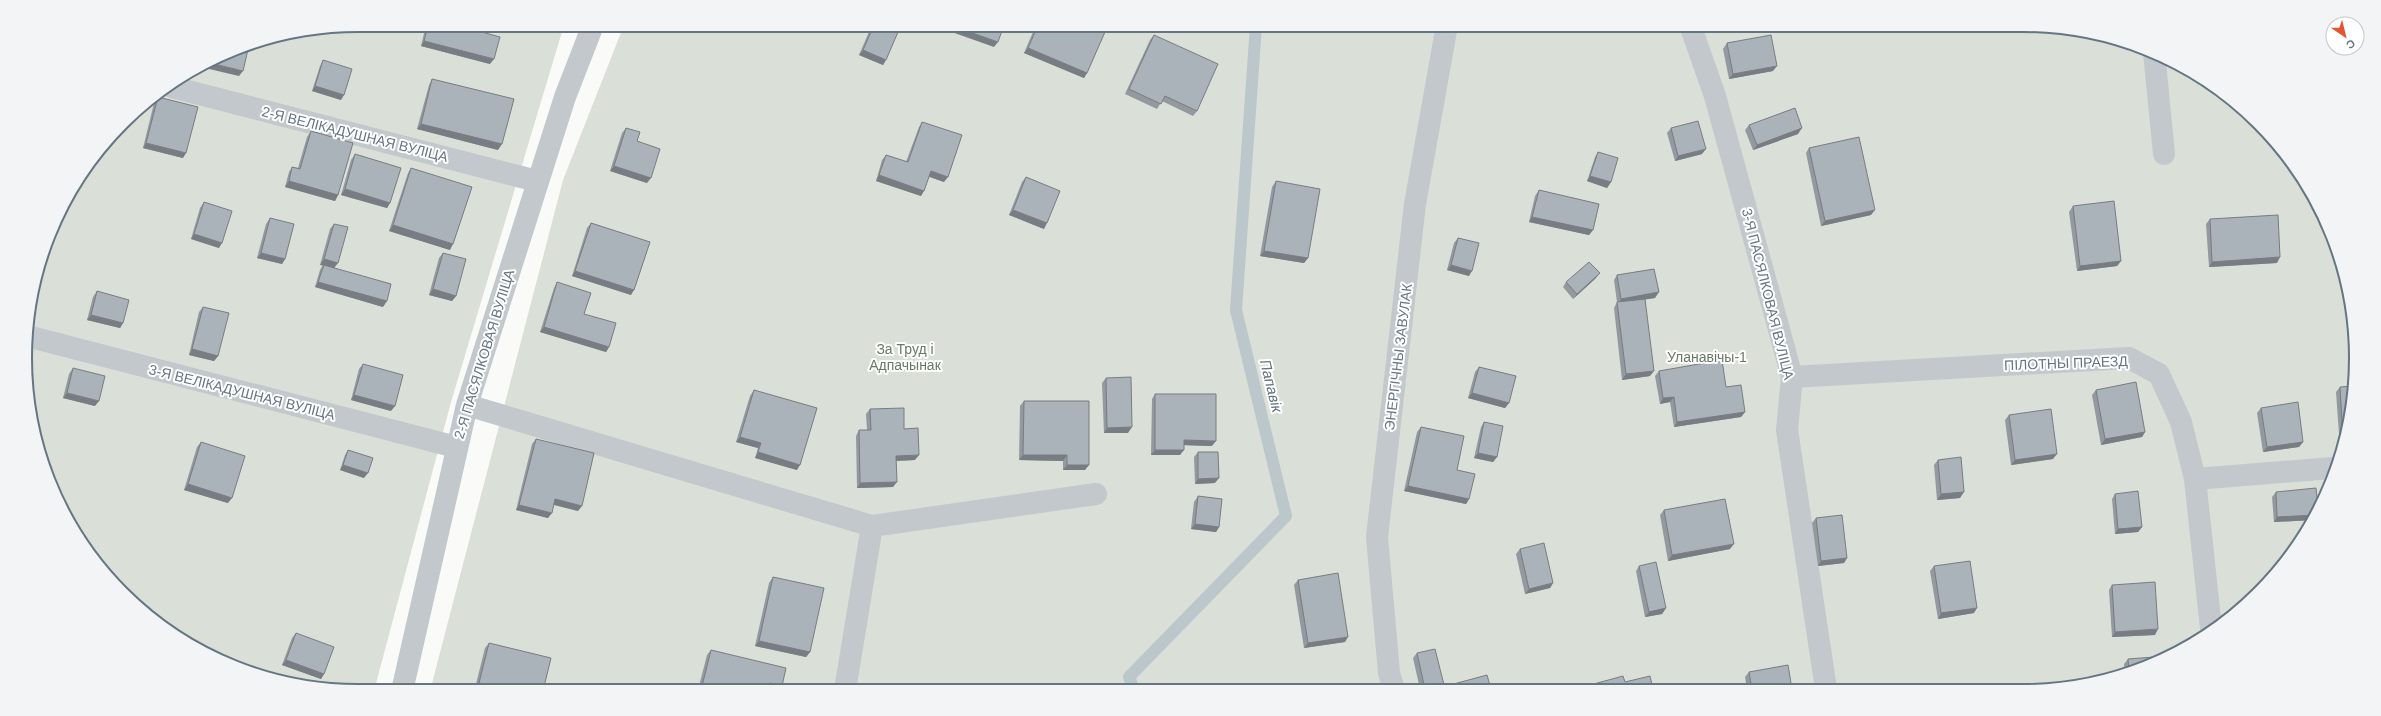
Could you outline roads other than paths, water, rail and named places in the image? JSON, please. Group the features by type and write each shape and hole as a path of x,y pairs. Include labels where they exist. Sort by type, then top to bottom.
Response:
{"street":[{"name":"2-Я ПАСЯЛКОВАЯ ВУЛІЦА","path":"404,684 456,447 467,405 537,180 565,97 590,32"},
{"name":"ЭНЕРГІЧНЫ ЗАВУЛАК","path":"1392,684 1389,673 1377,537 1416,204 1446,32"},
{"name":"3-Я ПАСЯЛКОВАЯ ВУЛІЦА","path":"1692,32 1715,96 1792,377 1787,430 1825,684"},
{"path":"2155,60 2164,154"},
{"name":"2-Я ВЕЛІКАДУШНАЯ ВУЛІЦА","path":"176,88 537,180"},
{"name":"3-Я ВЕЛІКАДУШНАЯ ВУЛІЦА","path":"33,338 456,447"},
{"name":"ПІЛОТНЫ ПРАЕЗД","path":"1792,377 2129,358 2159,374 2181,422 2195,479 2211,624"},
{"path":"467,405 872,526 1096,494"},
{"path":"2195,479 2330,468"},
{"path":"846,684 872,526"}],"waterway":[{"name":"Папавік","path":"1132,684 1129,677 1286,516 1236,310 1256,32"}],"park label":[{"name":"Уланавічы-1","path":"1707,357"},
{"name":"За Труд і Адпачынак","path":"905,358"}]}
